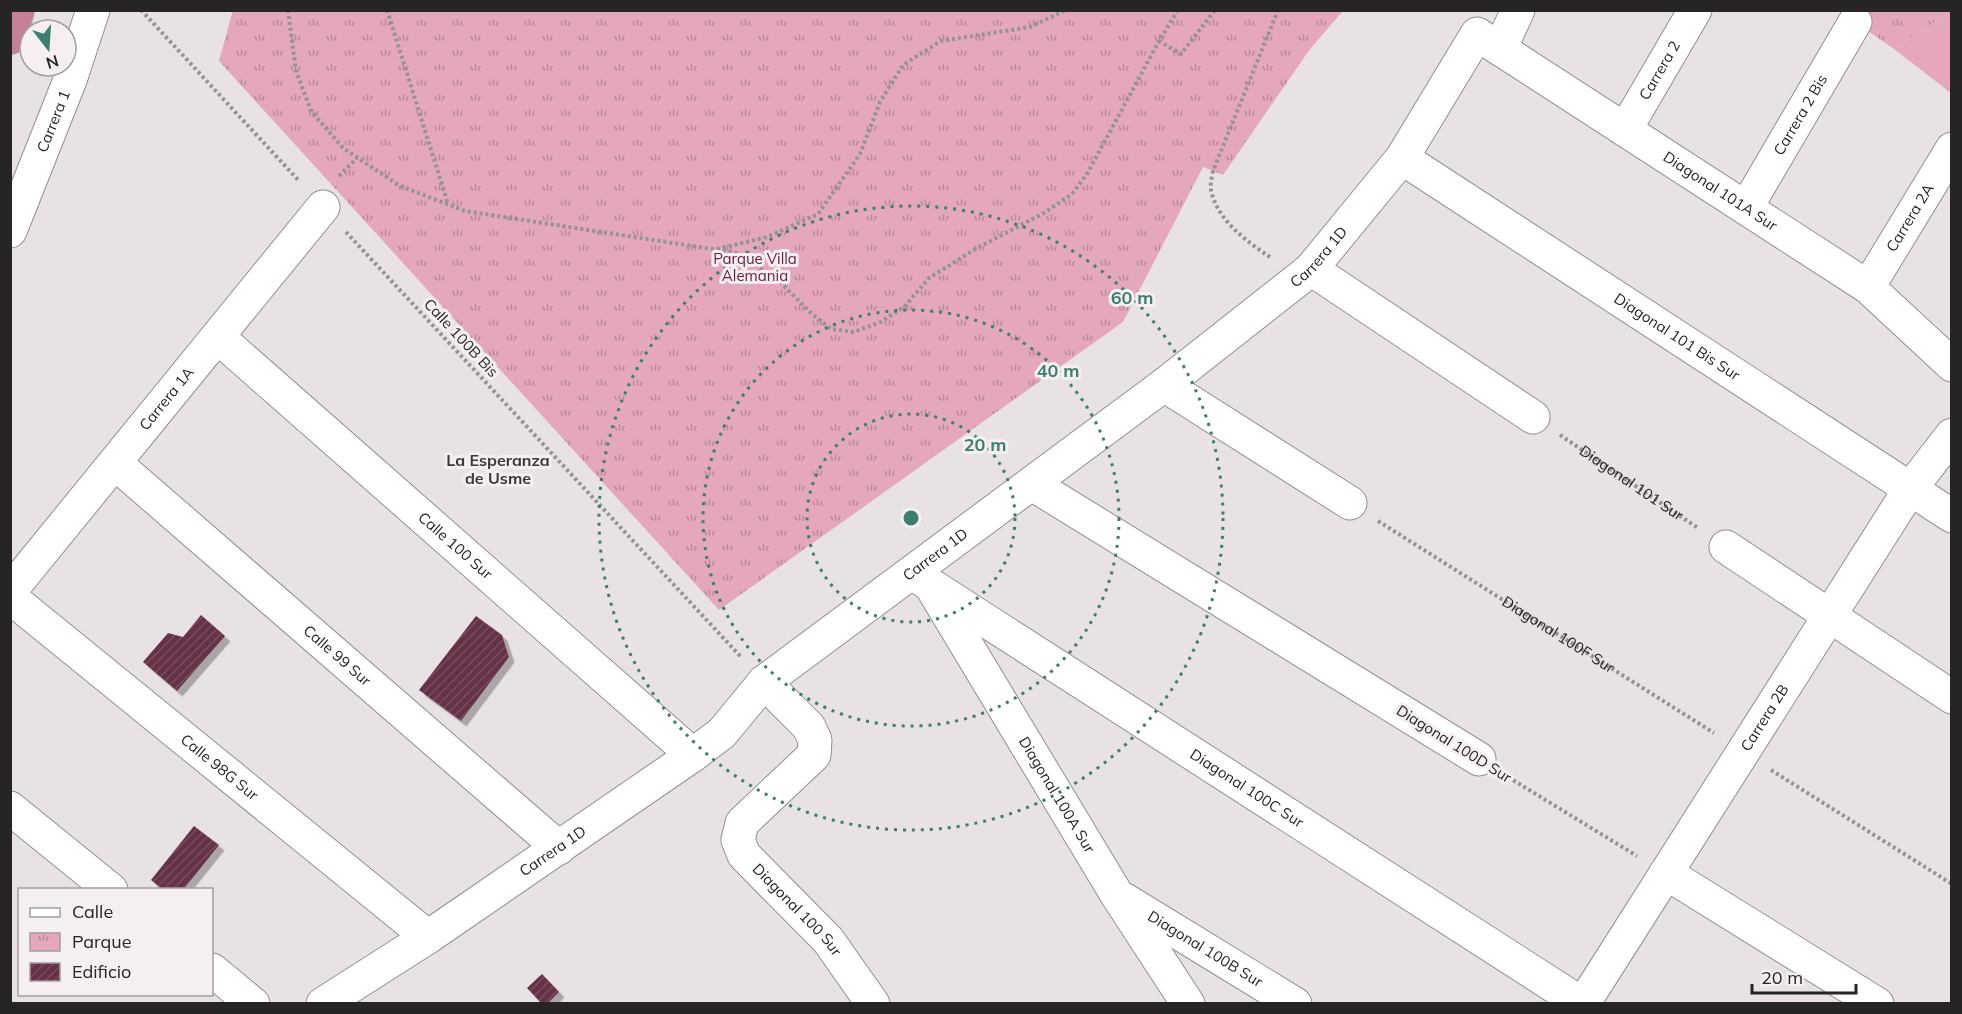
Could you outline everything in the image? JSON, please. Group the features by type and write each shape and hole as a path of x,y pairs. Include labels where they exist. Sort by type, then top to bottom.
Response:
{"highway":[{"path":"10,38 18,10"}],"street":[{"name":"Carrera 1","path":"10,231 70,80 93,10"},
{"name":"Carrera 1D","path":"323,1004 428,937 693,755 722,733 764,681 921,580 1032,484 1306,274 1402,158 1488,42 1518,10"},
{"name":"Carrera 2","path":"1625,130 1695,10"},
{"name":"Carrera 2 Bis","path":"1746,208 1855,22"},
{"name":"Diagonal 101A Sur","path":"1488,42 1868,287 1952,365"},
{"name":"Carrera 2A","path":"1868,287 1952,149"},
{"name":"Diagonal 101 Bis Sur","path":"1402,158 1952,516"},
{"name":"Carrera 1A","path":"10,591 323,207"},
{"path":"1306,274 1533,417"},
{"name":"Calle 100 Sur","path":"218,337 693,755"},
{"path":"1164,385 1350,503"},
{"name":"Carrera 2B","path":"1582,1004 1910,489 1952,435"},
{"name":"Calle 99 Sur","path":"115,463 559,848"},
{"name":"Diagonal 100D Sur","path":"1032,484 1479,759"},
{"path":"1726,547 1952,697"},
{"name":"Diagonal 100A Sur","path":"921,580 1117,895 1188,1004"},
{"name":"Diagonal 100C Sur","path":"921,580 1582,1004"},
{"name":"Calle 98G Sur","path":"10,597 428,937"},
{"name":"Diagonal 100 Sur","path":"764,681 809,727 815,740 814,755 742,823 738,840 744,855 828,940 873,1004"},
{"path":"10,808 109,888"},
{"path":"1666,873 1877,1004"},
{"name":"Diagonal 100B Sur","path":"1117,895 1295,1004"},
{"path":"213,971 253,1004"}],"path":[{"name":"Calle 100B Bis","path":"141,10 764,681"},
{"path":"288,10 296,71 311,111 343,148 400,186 465,212 738,254 780,282 831,329 854,332 880,322 905,306 929,278 977,248 1044,213 1072,194 1088,174 1178,10"},
{"path":"387,10 448,205"},
{"path":"714,250 767,237 818,214 861,154 880,102 903,65 941,41 1030,27 1066,10"},
{"path":"1159,41 1181,54 1215,10"},
{"path":"1278,10 1213,171 1211,188 1218,208 1243,238 1306,274"},
{"name":"Diagonal 101 Sur","path":"1533,417 1726,547"},
{"name":"Diagonal 100F Sur","path":"1350,503 1952,884"},
{"name":"Diagonal 100D Sur","path":"1479,759 1666,873"}],"green space":[{"name":"Parque Villa Alemania","path":"233,10 1343,11 1310,49 1223,175 1203,167 1123,322 719,610 219,61"},
{"path":"1839,11 1951,11 1894,49"},
{"path":"1951,11 1951,93 1894,49"}],"building":[{"path":"201,615 225,636 177,691 143,662 168,633 183,637"},
{"path":"476,616 502,635 509,657 461,721 419,690"},
{"path":"194,826 219,845 185,888 161,888 151,880"},
{"path":"542,974 559,992 547,1004 542,1004 527,988"}],"district":[{"name":"La Esperanza de Usme","path":"498,469"}]}
